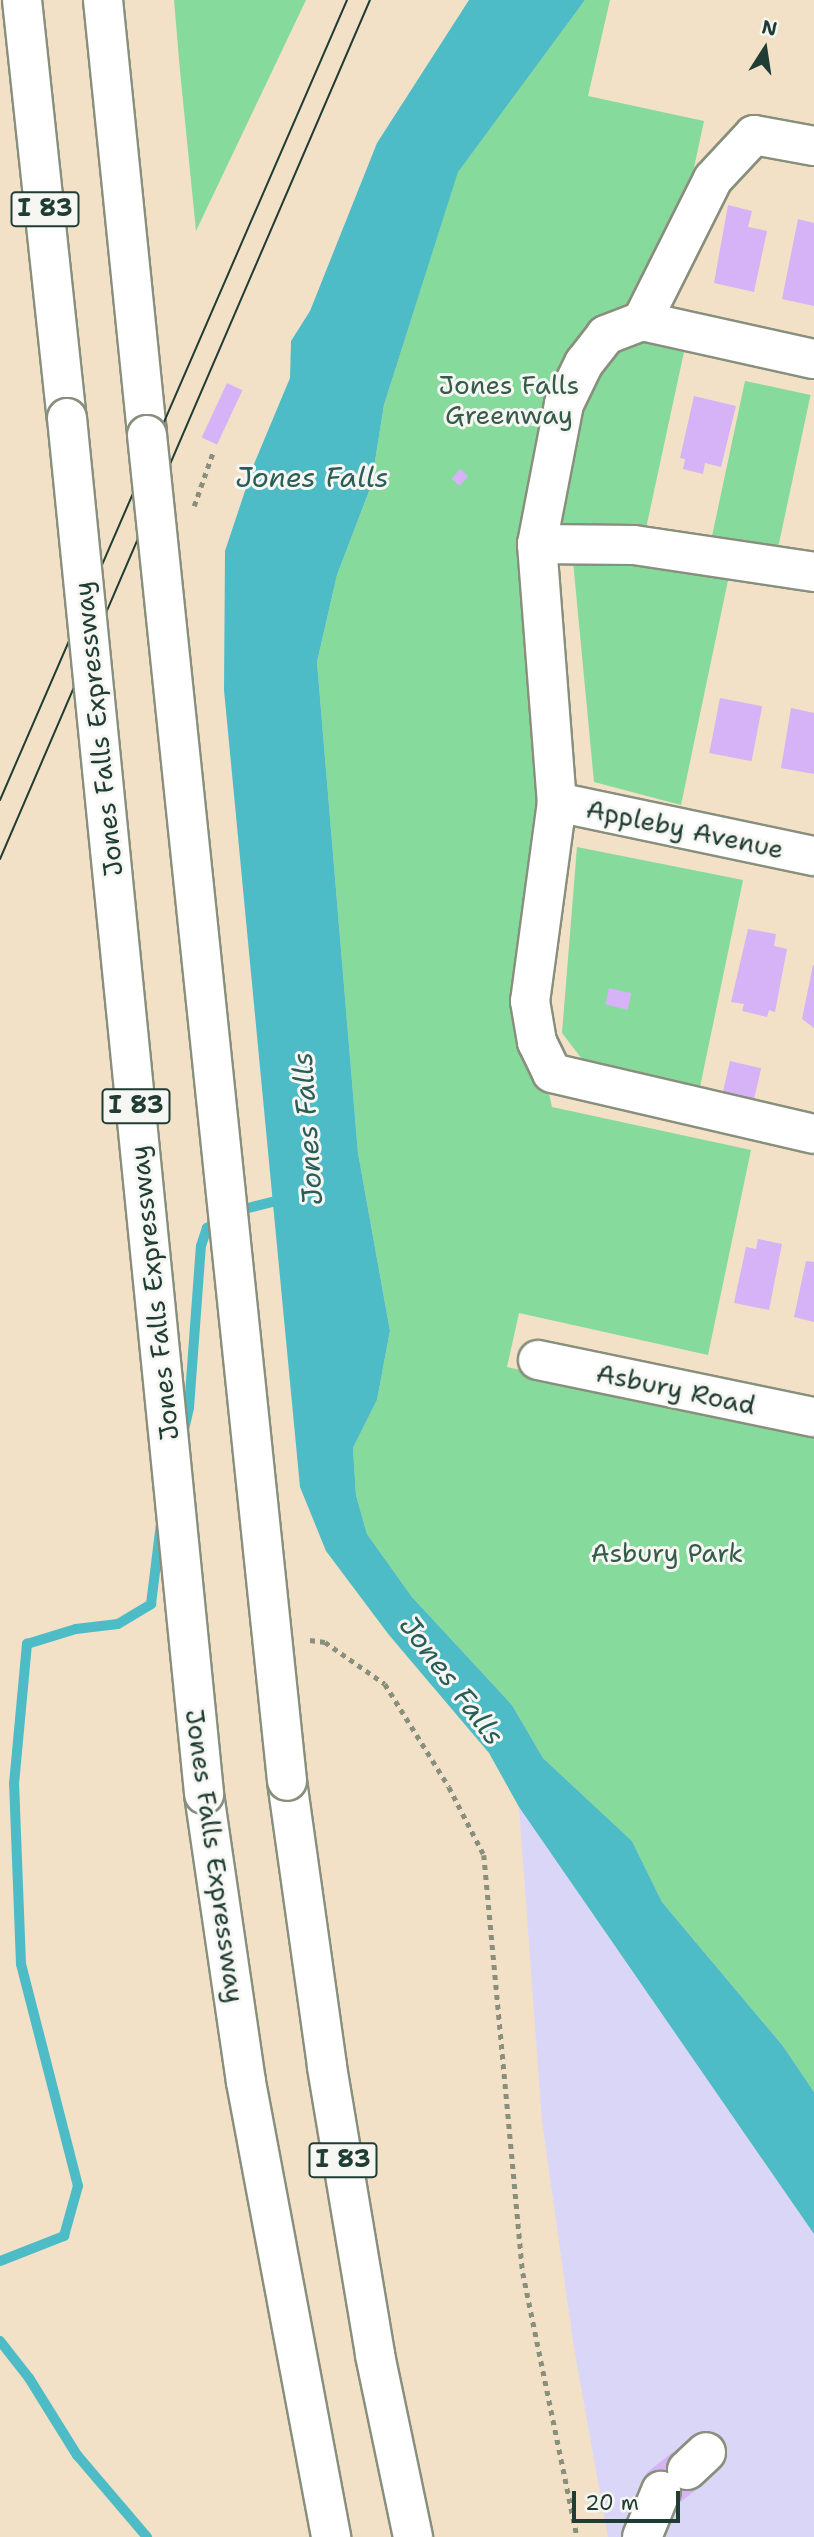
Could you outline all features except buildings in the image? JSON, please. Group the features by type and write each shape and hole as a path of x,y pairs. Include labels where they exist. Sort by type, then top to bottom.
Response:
{"main road":[{"name":"Jones Falls Expressway","path":"22,0 67,418 204,1794 246,2082 331,2537"},
{"name":"I 83","path":"103,0 287,1781 336,2122 375,2355 412,2537"},
{"path":"642,321 713,179 754,135 814,146"},
{"path":"814,359 642,321 606,335 584,363 564,404 537,544 557,802 530,1002 537,1042 552,1073 814,1134"},
{"path":"537,544 645,546 814,572"},
{"name":"Appleby Avenue","path":"557,802 814,856"},
{"name":"Asbury Road","path":"538,1360 814,1417"},
{"path":"642,2537 685,2471"}],"path":[{"path":"297,1638 325,1642 386,1684 449,1787 484,1855 523,2273 578,2537"}],"shaded area":[{"path":"519,1807 814,2234 814,2537 608,2537 574,2348 542,2121"}],"green space":[{"path":"174,0 306,0 196,231 180,71"},
{"path":"585,0 610,0 588,96 704,121 665,303 604,333 684,352 642,547 731,566 681,805 594,782 573,561 637,547 519,522 540,696 540,837 526,991 552,1107 751,1150 708,1355 519,1313 507,1367 814,1435 814,2092 783,2046 662,1902 632,1841 543,1758 512,1705 412,1597 367,1534 356,1495 353,1448 377,1400 390,1331 358,1153 317,662 337,575 371,486 384,405 458,171"},
{"path":"745,381 811,395 776,557 710,543"},
{"path":"577,847 743,880 700,1087 585,1063 562,1033"}],"water":[{"name":"Jones Falls","path":"469,0 585,0 458,172 384,405 371,486 337,575 317,662 358,1153 390,1331 377,1400 353,1448 356,1495 367,1534 412,1597 512,1705 543,1758 632,1841 662,1902 783,2046 814,2092 814,2234 519,1807 489,1753 389,1635 326,1551 300,1487 224,690 225,551 254,464 290,378 291,341 310,311 377,143"}],"waterway":[{"path":"236,1211 284,1199"},
{"path":"183,1434 189,1408 201,1246 207,1228 222,1219"},
{"path":"0,2261 64,2236 78,2186 21,1964 14,1784 27,1644 76,1629 118,1624 151,1604 161,1524"},
{"path":"0,2341 29,2378 77,2455 147,2537"}],"tram line":[{"path":"0,800 347,0"},
{"path":"0,859 370,0"}],"park label":[{"name":"Jones Falls Greenway","path":"509,400"},
{"name":"Asbury Park","path":"667,1553"}]}
